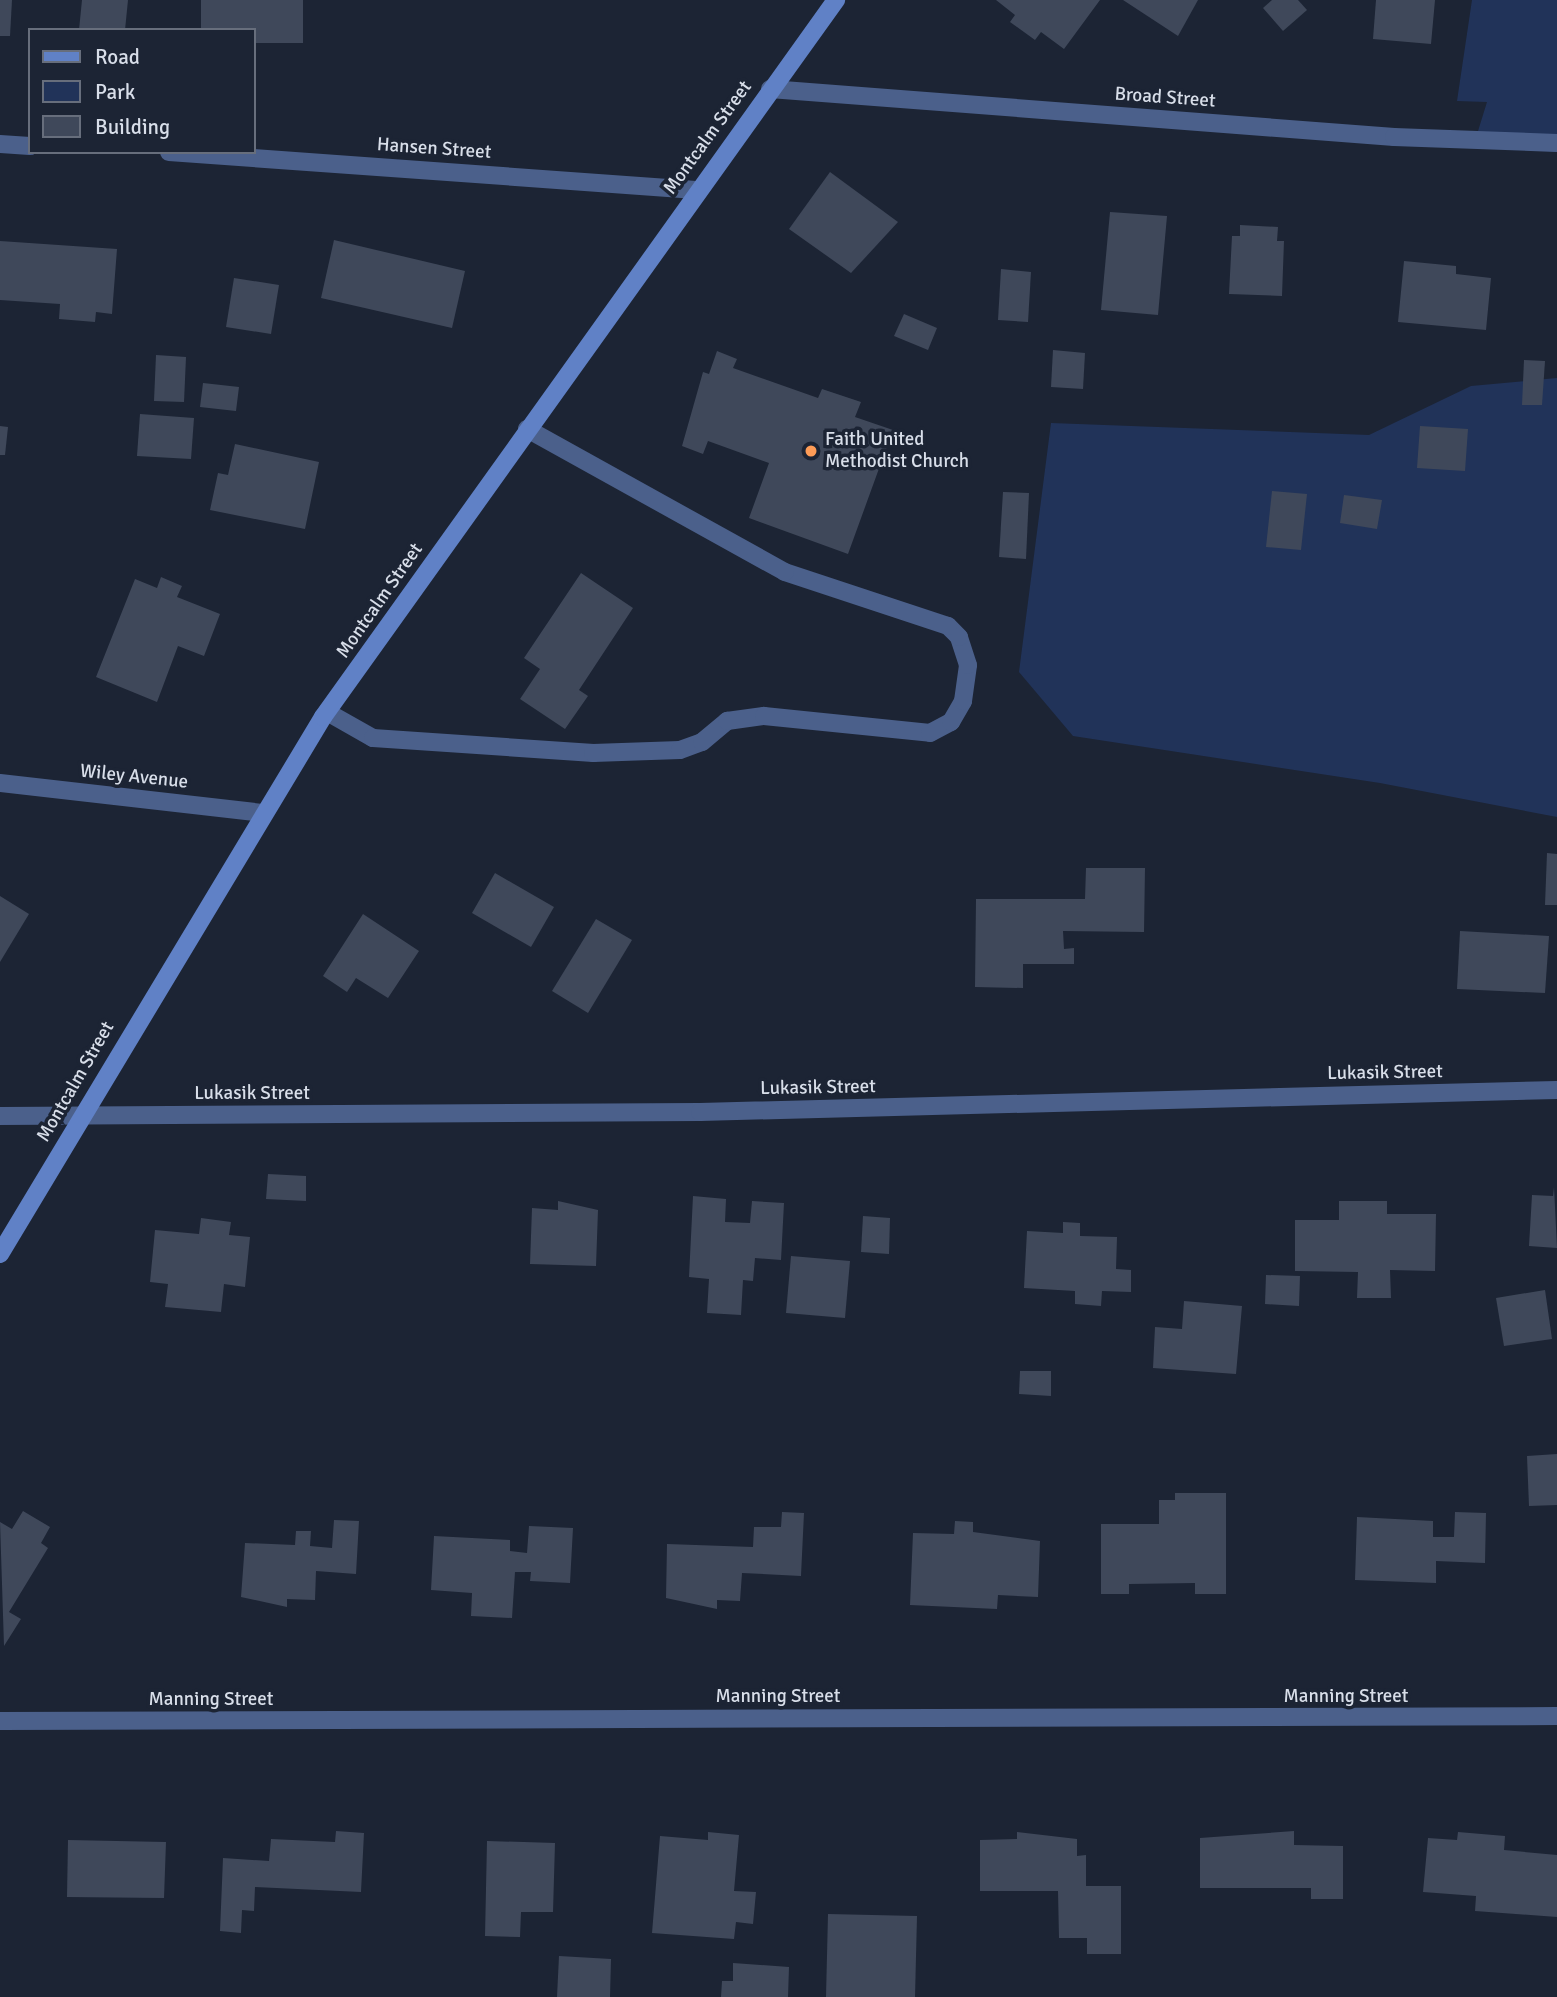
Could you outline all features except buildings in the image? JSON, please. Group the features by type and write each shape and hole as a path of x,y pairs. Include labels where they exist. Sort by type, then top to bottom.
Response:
{"main road":[{"name":"Montcalm Street","path":"0,1254 80,1116 327,712 696,190 835,0"}],"street":[{"name":"Broad Street","path":"770,89 1394,137 1557,143"},
{"path":"0,144 28,146"},
{"name":"Hansen Street","path":"197,154 696,190"},
{"path":"327,712 373,738 593,753 680,750 702,742 727,721 764,716 930,733 951,722 963,701 968,665 959,637 947,626 785,572 527,429"},
{"name":"Wiley Avenue","path":"0,783 264,813"},
{"name":"Lukasik Street","path":"0,1116 699,1112 1557,1090"},
{"name":"Manning Street","path":"0,1721 1557,1716"}],"green space":[{"path":"1472,0 1557,0 1557,152 1474,144 1487,102 1457,101"},
{"path":"1557,378 1557,817 1380,783 1073,736 1019,672 1051,423 1369,435 1471,386"}],"place":[{"name":"Faith United Methodist Church","path":"811,451"}]}
